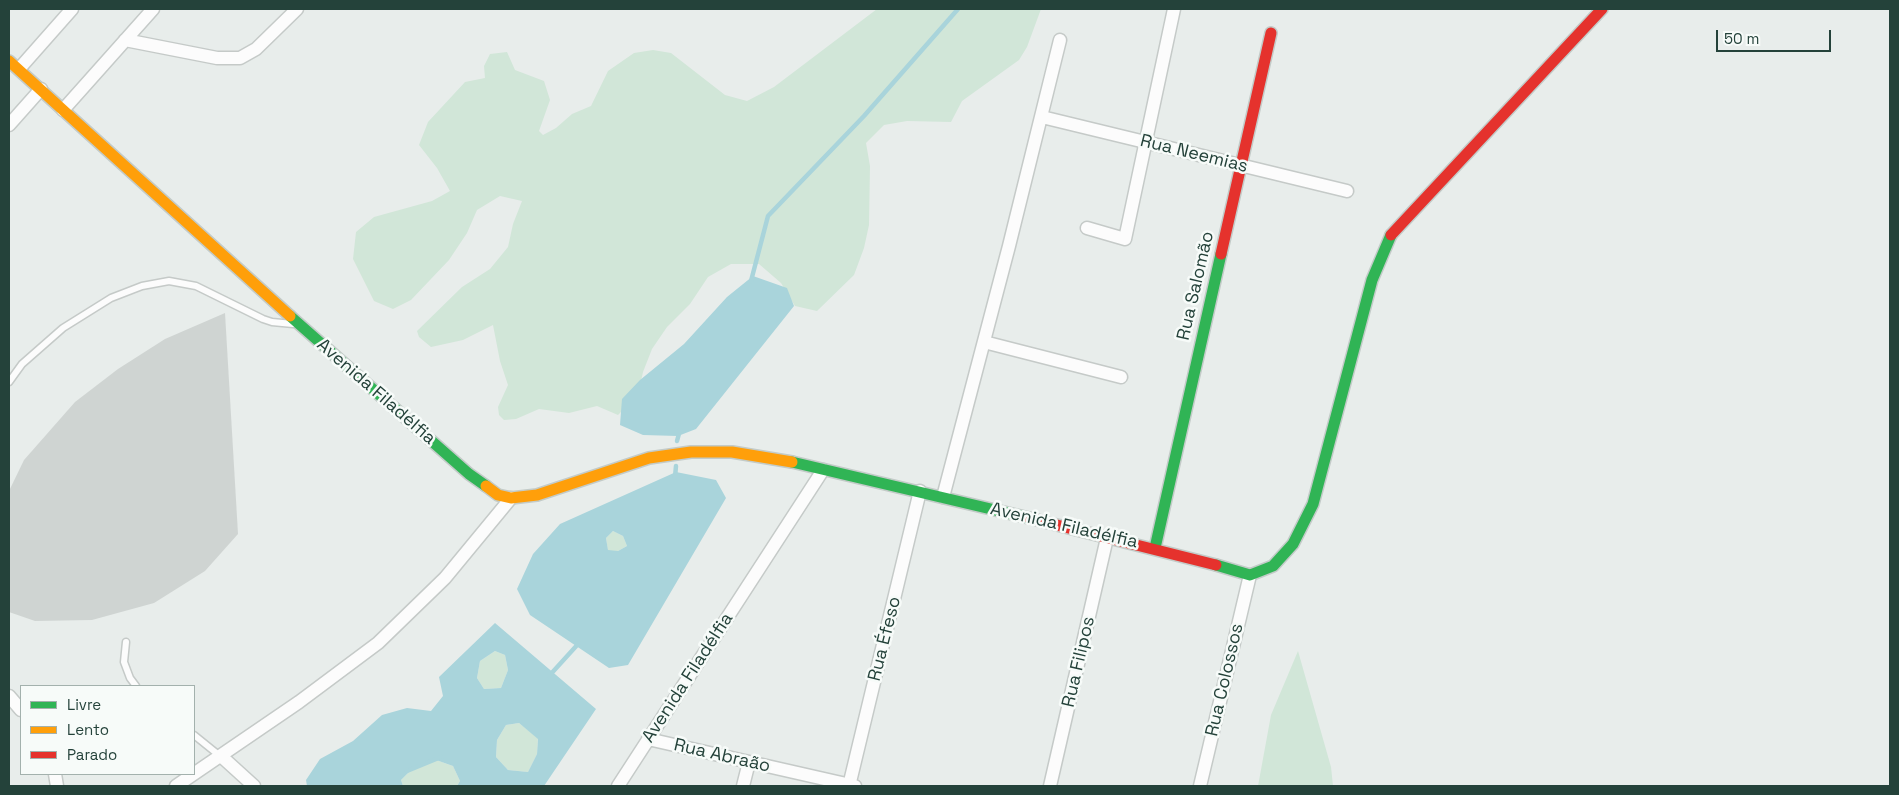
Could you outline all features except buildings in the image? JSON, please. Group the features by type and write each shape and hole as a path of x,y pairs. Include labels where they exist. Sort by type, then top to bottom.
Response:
{"street":[{"path":"14,65 72,9"},
{"path":"63,110 153,9"},
{"path":"125,40 217,58 240,58 256,48 297,9"},
{"path":"1087,228 1125,239 1174,9"},
{"path":"1250,575 1273,566 1293,544 1313,504 1321,482 1372,280 1389,238 1403,220 1602,9"},
{"name":"Rua Salomão","path":"1155,548 1271,33"},
{"path":"943,497 1042,117 1060,40"},
{"name":"Avenida Filadélfia","path":"14,65 299,324 469,474 498,495 511,498 545,493 649,458 691,452 732,452 776,459 943,497 1107,538 1155,548 1250,575"},
{"path":"9,125 41,89"},
{"name":"Rua Neemias","path":"1042,117 1347,191"},
{"path":"984,342 1121,377"},
{"name":"Avenida Filadélfia","path":"618,786 823,470"},
{"name":"Rua Éfeso","path":"851,786 920,492"},
{"path":"195,773 344,670 378,643 445,578 511,498"},
{"name":"Rua Filipos","path":"1050,786 1107,538"},
{"name":"Rua Colossos","path":"1200,786 1250,575"},
{"path":"9,696 20,709"},
{"name":"Rua Abraão","path":"648,740 851,786"},
{"path":"221,756 254,786"},
{"path":"743,786 749,762"},
{"path":"176,786 192,775"}],"lane":[{"path":"9,382 22,364 63,328 111,298 142,286 169,281 196,286 272,322 299,324"},
{"path":"126,642 124,662 130,678 135,685"},
{"path":"195,736 221,756"}],"green space":[{"path":"877,9 1041,9 1027,47 1019,60 962,101 951,122 907,121 884,125 866,143 870,166 869,225 864,248 854,275 817,311 795,306 781,283 759,264 731,264 708,277 690,304 667,327 652,349 643,372 638,395 618,415 597,406 569,413 539,409 516,419 504,420 499,415 498,407 508,385 500,361 493,325 463,340 431,347 419,337 417,331 462,287 490,269 508,247 513,224 522,201 500,196 477,210 467,233 449,260 411,300 393,309 374,301 353,259 356,232 374,217 432,201 450,191 437,168 419,145 428,122 465,82 485,78 484,66 490,54 507,52 515,70 544,81 550,100 539,131 543,135 556,128 572,114 591,106 608,71 634,53 653,50 671,53 725,95 747,101 774,87"},
{"path":"613,531 623,536 627,546 618,551 608,551 606,538"},
{"path":"495,651 505,655 508,670 501,688 484,689 477,678 480,661"},
{"path":"1298,651 1331,767 1333,786 1258,786 1271,715"},
{"path":"519,723 538,738 537,754 528,772 508,770 496,757 497,740 506,725"},
{"path":"436,760 453,766 460,781 457,786 403,786 401,780 414,767"}],"water":[{"path":"753,276 787,288 794,306 696,429 678,436 643,435 620,425 622,399 640,380 684,344 727,297"},
{"path":"676,472 716,480 726,498 628,665 609,668 530,615 517,589 533,554 560,524","holes":["613,531 623,536 627,546 618,551 608,550 606,538"]},
{"path":"495,623 596,709 544,786 457,786 460,781 453,766 436,760 414,767 401,780 403,786 307,786 306,780 320,759 353,741 382,715 407,708 431,711 443,696 439,677","holes":["495,651 505,655 508,670 501,688 484,689 477,678 480,661","519,723 538,739 537,754 528,772 508,770 496,757 497,740 506,725"]}],"waterway":[{"path":"751,281 768,216 864,116 958,9"},
{"path":"677,441 680,430"},
{"path":"675,477 676,466"},
{"path":"549,676 579,643"},
{"path":"407,771 441,757"}],"traffic: fast":[{"path":"1216,565 1250,575 1273,566 1293,544 1313,504 1372,280 1391,235"},
{"path":"1155,548 1221,254"},
{"path":"290,316 469,474 486,486"},
{"path":"792,462 1029,518"}],"traffic: slow":[{"path":"9,61 290,316"},
{"path":"486,486 498,495 511,498 537,495 649,458 691,452 732,452 792,462"}],"traffic: jam":[{"path":"1391,235 1602,9"},
{"path":"1221,254 1271,33"},
{"path":"1029,518 1216,565"}]}
